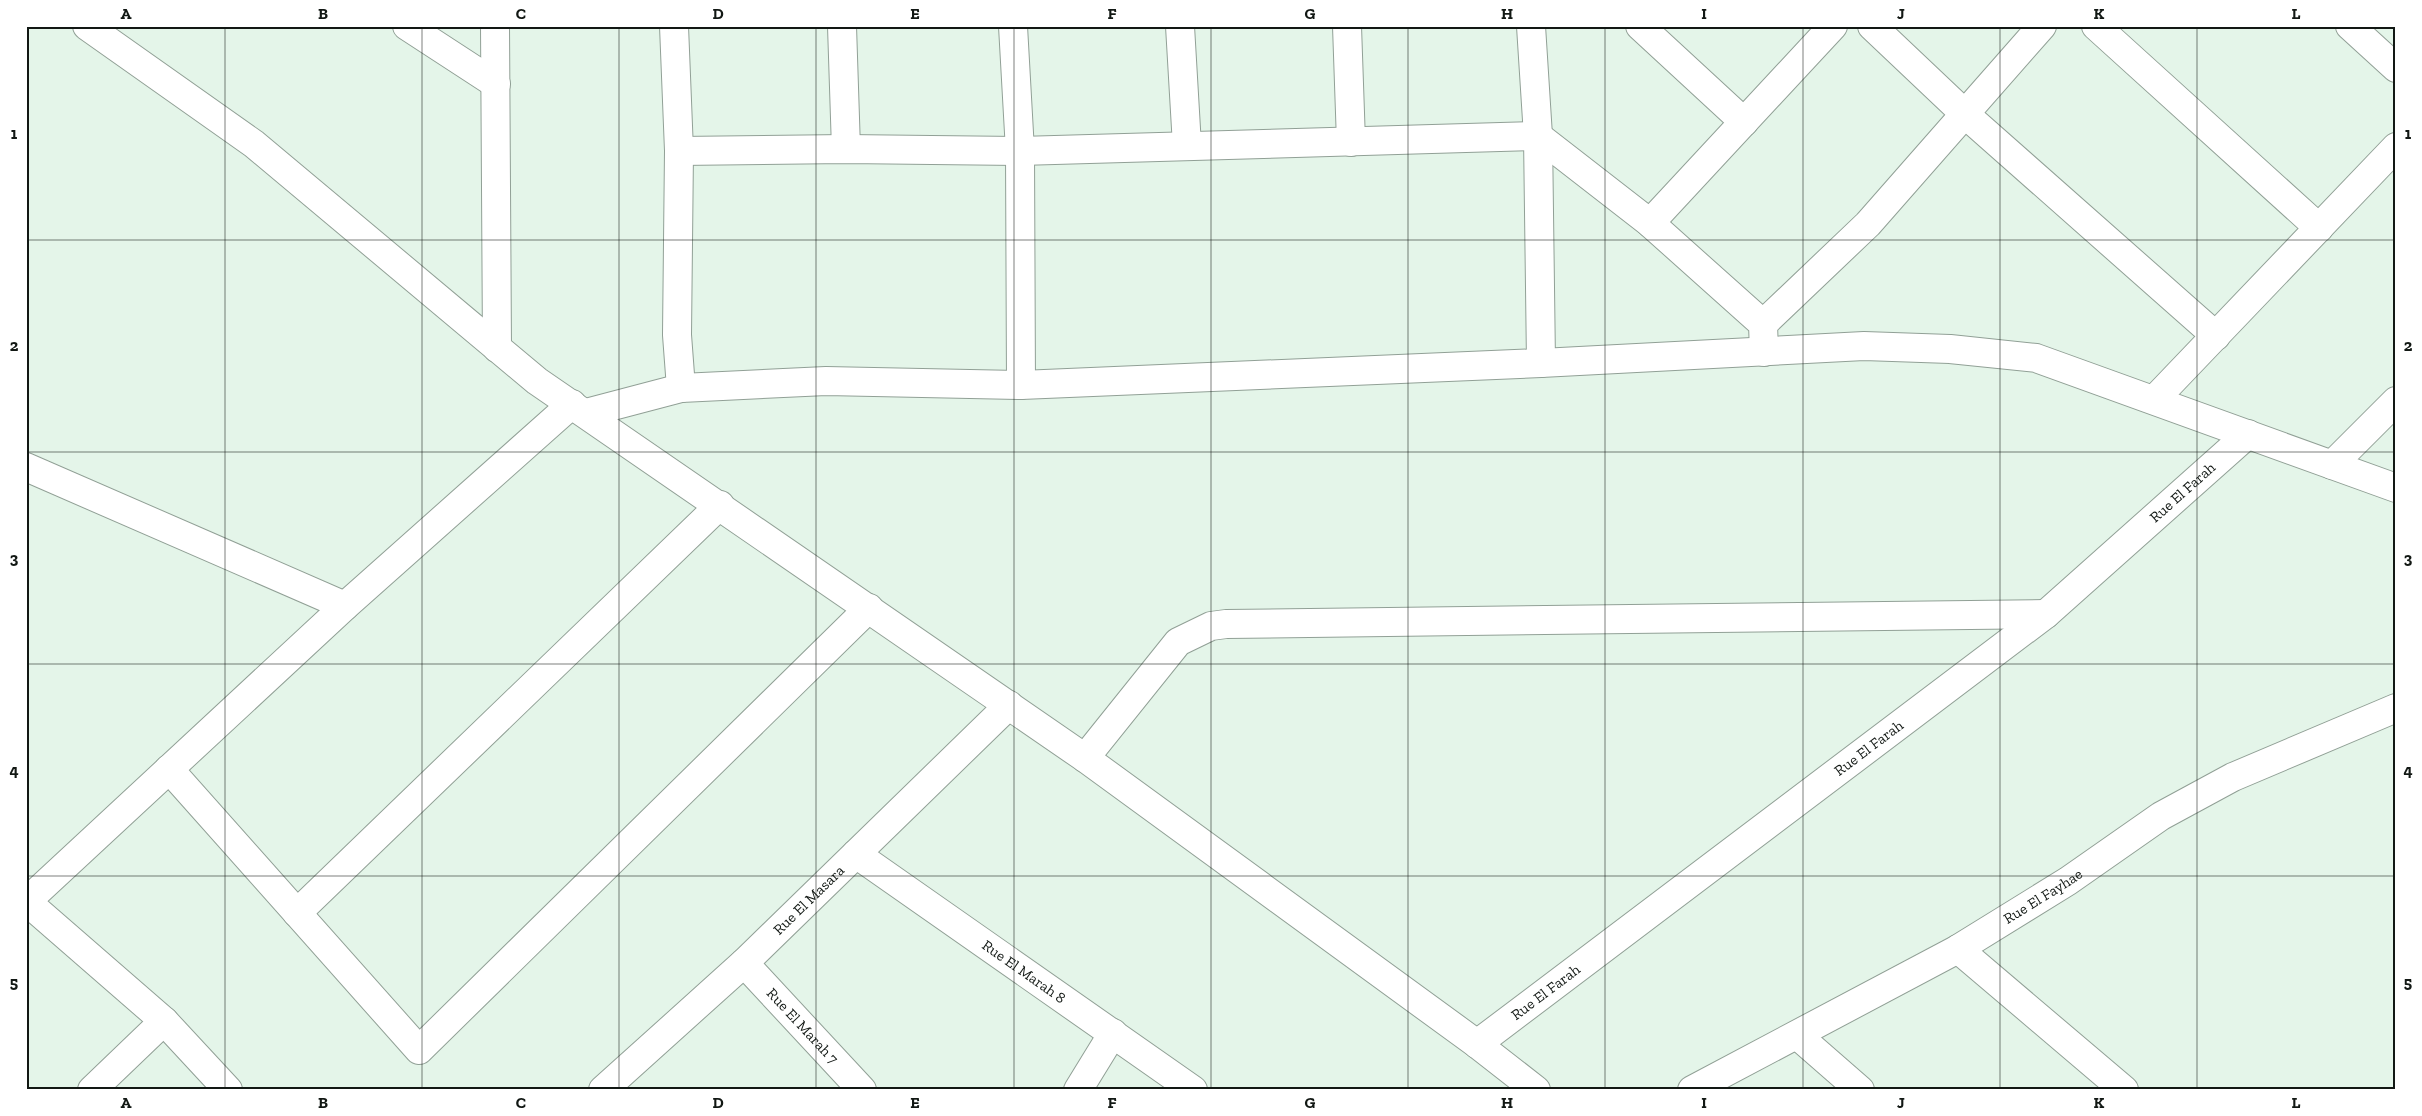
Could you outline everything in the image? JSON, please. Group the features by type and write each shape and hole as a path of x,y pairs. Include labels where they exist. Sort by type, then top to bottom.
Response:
{"street":[{"path":"87,26 254,144 537,382 579,408 1085,758 1477,1044 1536,1090"},
{"path":"407,26 496,84"},
{"path":"495,26 496,348"},
{"path":"674,26 679,151 677,335 681,388"},
{"path":"842,26 846,149"},
{"path":"1013,26 1020,151 1021,385"},
{"path":"1180,26 1187,146"},
{"path":"1346,26 1351,142"},
{"path":"1531,26 1538,136 1541,363"},
{"path":"1640,26 1744,122"},
{"path":"1650,223 1833,26"},
{"path":"1872,26 1966,115 2216,336"},
{"path":"1763,324 1868,224 1966,115 2042,26"},
{"path":"2096,26 2319,228"},
{"path":"2350,26 2396,68"},
{"path":"679,151 846,149 1020,151 1538,136 1650,223 1763,324 1764,352"},
{"path":"2154,400 2396,147"},
{"path":"228,1090 164,1021 26,901 345,606 579,408 681,388 826,381 1021,385 1541,363 1864,346 1950,349 2036,358 2396,488"},
{"path":"2332,465 2396,401"},
{"name":"Rue El Farah","path":"1477,1044 2046,614 2248,434"},
{"path":"26,467 345,606"},
{"path":"297,913 720,505"},
{"path":"169,769 419,1050 869,608"},
{"path":"1085,758 1178,642 1211,626 1226,624 2046,614"},
{"name":"Rue El Masara","path":"603,1090 744,962 1009,705"},
{"name":"Rue El Fayhae","path":"1692,1090 1958,948 2068,881 2161,816 2233,778 2396,708"},
{"name":"Rue El Marah 8","path":"856,854 1193,1090"},
{"path":"1958,948 2124,1090"},
{"name":"Rue El Marah 7","path":"744,962 862,1090"},
{"path":"92,1090 164,1021"},
{"path":"1078,1090 1113,1033"},
{"path":"1797,1035 1860,1090"}]}
